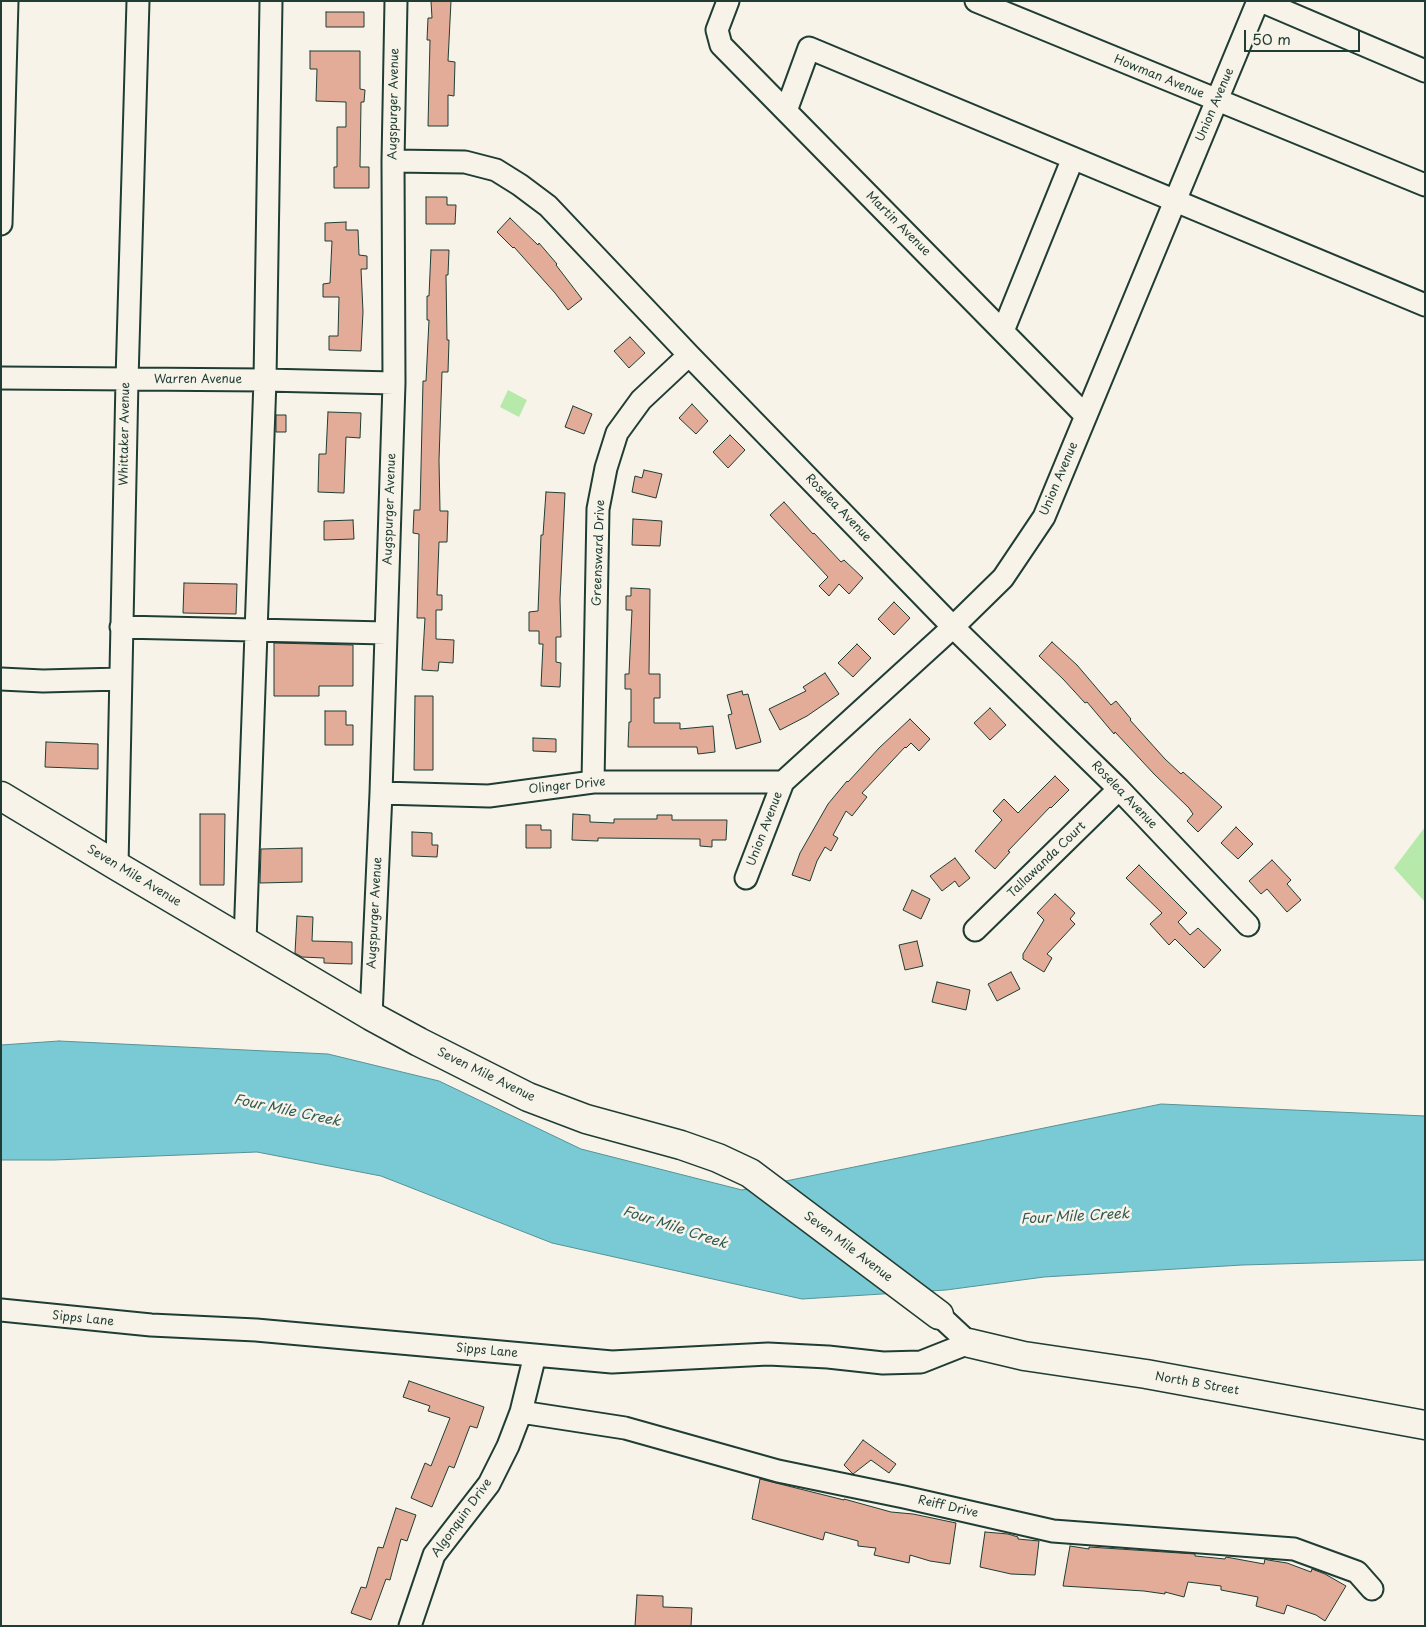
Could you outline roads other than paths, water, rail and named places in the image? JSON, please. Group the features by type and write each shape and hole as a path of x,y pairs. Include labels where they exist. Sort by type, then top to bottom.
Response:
{"main road":[{"name":"Seven Mile Avenue","path":"1,796 370,1016 528,1097 586,1119 681,1145 718,1158 750,1173 939,1315"},
{"name":"North B Street","path":"969,1343 1024,1356 1155,1376 1425,1425"}],"street":[{"path":"1,224 7,1"},
{"name":"Whittaker Avenue","path":"117,866 121,626 138,1"},
{"path":"245,941 265,380 271,1"},
{"name":"Augspurger Avenue","path":"370,1016 381,793 394,383 396,1"},
{"name":"Martin Avenue","path":"728,1 717,30 720,45 1086,415"},
{"name":"Howman Avenue","path":"976,1 1425,185"},
{"path":"1260,1 1425,71"},
{"name":"Union Avenue","path":"746,878 783,782 953,627 1003,578 1044,517 1260,1"},
{"path":"786,111 809,48 1425,305"},
{"path":"1003,331 1073,158"},
{"name":"Roselea Avenue","path":"394,161 465,162 496,170 548,206 689,355 953,627 1119,789 1248,925"},
{"name":"Greensward Drive","path":"593,782 598,509 606,468 617,434 641,400 689,355"},
{"name":"Warren Avenue","path":"1,378 394,383"},
{"path":"121,626 386,633"},
{"path":"1,678 53,681 120,679"},
{"name":"Olinger Drive","path":"381,793 489,796 593,782 783,782"},
{"name":"Tallawanda Court","path":"975,930 1119,789"},
{"name":"Sipps Lane","path":"1,1310 151,1325 256,1330 612,1362 768,1354 828,1357 883,1363 921,1362 969,1343"},
{"name":"Seven Mile Avenue","path":"939,1315 969,1343"},
{"name":"Algonquin Drive","path":"410,1626 434,1555 489,1484 508,1446 520,1412 535,1355"},
{"name":"Reiff Drive","path":"520,1412 625,1428 778,1470 1053,1531 1294,1549 1357,1572 1372,1589"}],"water":[{"name":"Four Mile Creek","path":"59,1041 328,1054 439,1081 581,1149 742,1190 1161,1104 1425,1116 1425,1260 1242,1265 1044,1277 946,1290 802,1299 552,1243 381,1176 257,1152 54,1160 1,1160 1,1045"}]}
